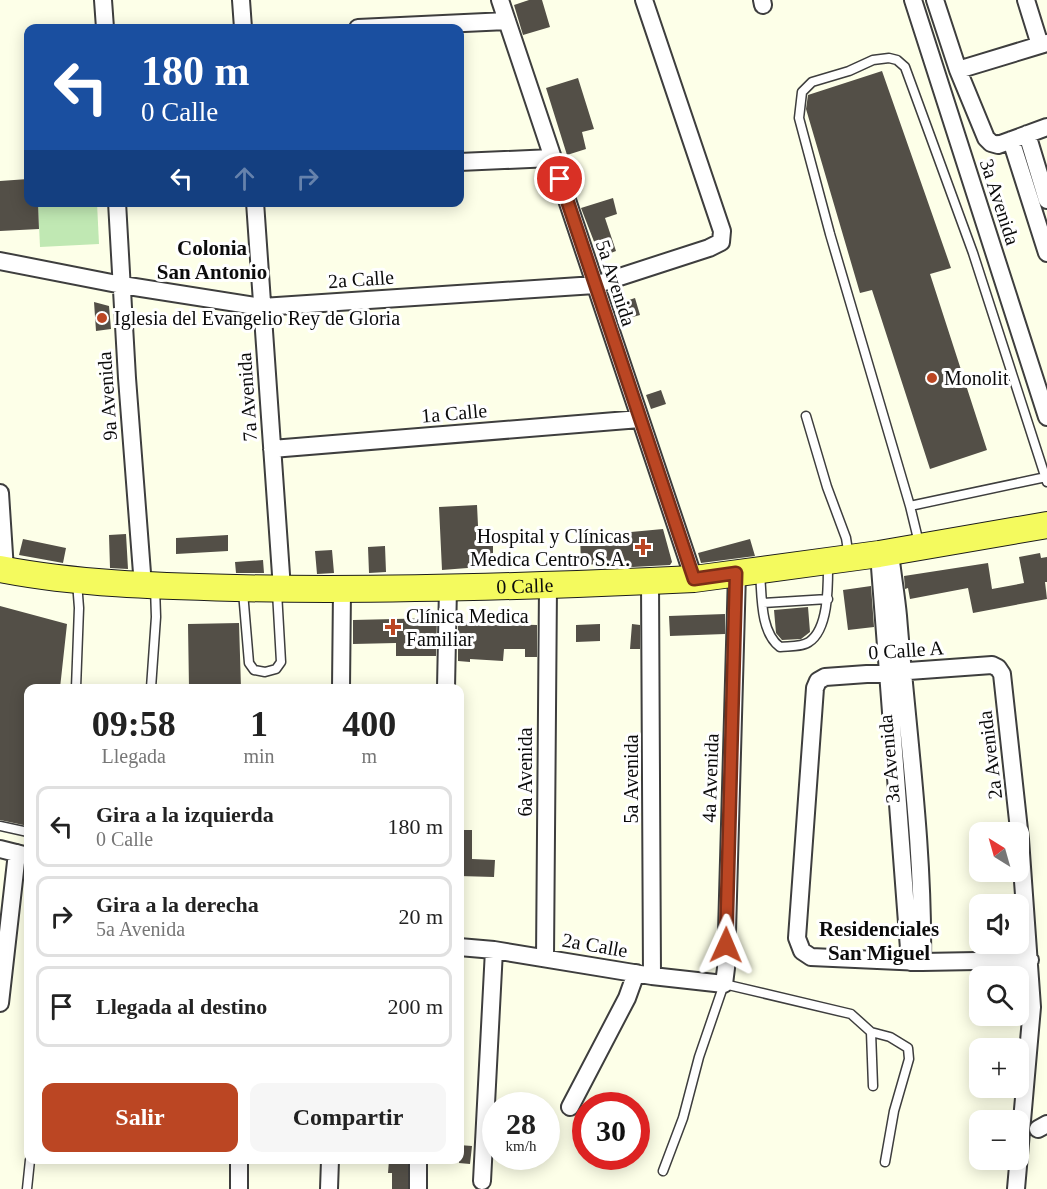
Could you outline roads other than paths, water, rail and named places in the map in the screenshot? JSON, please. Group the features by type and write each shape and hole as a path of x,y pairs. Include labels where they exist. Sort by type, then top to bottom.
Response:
{"main road":[{"name":"0 Calle","path":"3,569 149,586 342,590 548,586 694,579 884,553 1047,525"}],"street":[{"path":"103,0 105,24"},
{"path":"241,0 243,24"},
{"name":"5a Avenida","path":"500,0 694,579"},
{"name":"2a Calle","path":"0,261 122,285 262,307 595,285 709,248 721,242 722,231 644,0"},
{"name":"3a Avenida","path":"913,0 1047,417"},
{"path":"935,0 958,70 986,138 998,145 1047,127"},
{"path":"958,70 1044,44 1026,0"},
{"path":"443,24 507,21"},
{"path":"1019,137 1047,200"},
{"path":"1019,137 1047,253"},
{"path":"464,162 552,158"},
{"name":"9a Avenida","path":"117,207 122,285 149,586"},
{"name":"7a Avenida","path":"255,207 279,589"},
{"name":"1a Calle","path":"272,449 640,419"},
{"path":"0,493 3,569"},
{"name":"3a Avenida","path":"884,553 907,814 923,911 916,962"},
{"name":"4a Avenida","path":"723,984 748,571"},
{"name":"5a Avenida","path":"644,975 650,581"},
{"name":"6a Avenida","path":"545,958 548,586"},
{"path":"446,684 448,587"},
{"path":"341,684 342,590"},
{"name":"0 Calle A","path":"916,962 811,957 802,951 797,938 815,687 818,681 825,677 992,665 998,668 1002,675"},
{"name":"2a Avenida","path":"1002,675 1020,839 1032,1007 1016,1189"},
{"path":"0,849 23,854 0,1003"},
{"name":"2a Calle","path":"464,948 494,950 644,975 723,984"},
{"path":"482,1181 494,950"},
{"path":"916,962 1030,960"},
{"path":"570,1107 627,998 644,975"},
{"path":"239,1164 239,1189"},
{"path":"328,1189 330,1164"},
{"path":"418,1164 418,1189"}],"lane":[{"path":"910,506 1046,480 973,253 905,67 897,60 889,58 873,60 849,71 812,82 802,92 800,118 830,234 920,547"},
{"path":"748,571 763,603 774,642 780,647 807,644 812,640 824,617 838,559 846,538 827,487 807,417"},
{"path":"76,684 79,608 77,579"},
{"path":"149,586 156,617 151,684"},
{"path":"243,588 249,663 254,670 264,672 276,669 281,662 279,589"},
{"path":"763,603 828,598"},
{"path":"0,826 24,831"},
{"path":"663,1171 683,1118 699,1057 721,997 723,984 851,1014 871,1032 890,1037 908,1048 909,1059 894,1111 885,1162"},
{"path":"871,1032 873,1086"},
{"path":"27,1189 30,1164"}],"place":[{"name":"Iglesia del Evangelio Rey de Gloria","path":"102,318"},
{"name":"Monolit","path":"932,378"},
{"name":"Hospital y Clínicas Medica Centro S.A.","path":"643,547"},
{"name":"Clínica Medica Familiar","path":"393,627"}],"district":[{"name":"Colonia San Antonio","path":"212,260"},
{"name":"Residenciales San Miguel","path":"879,941"}]}
